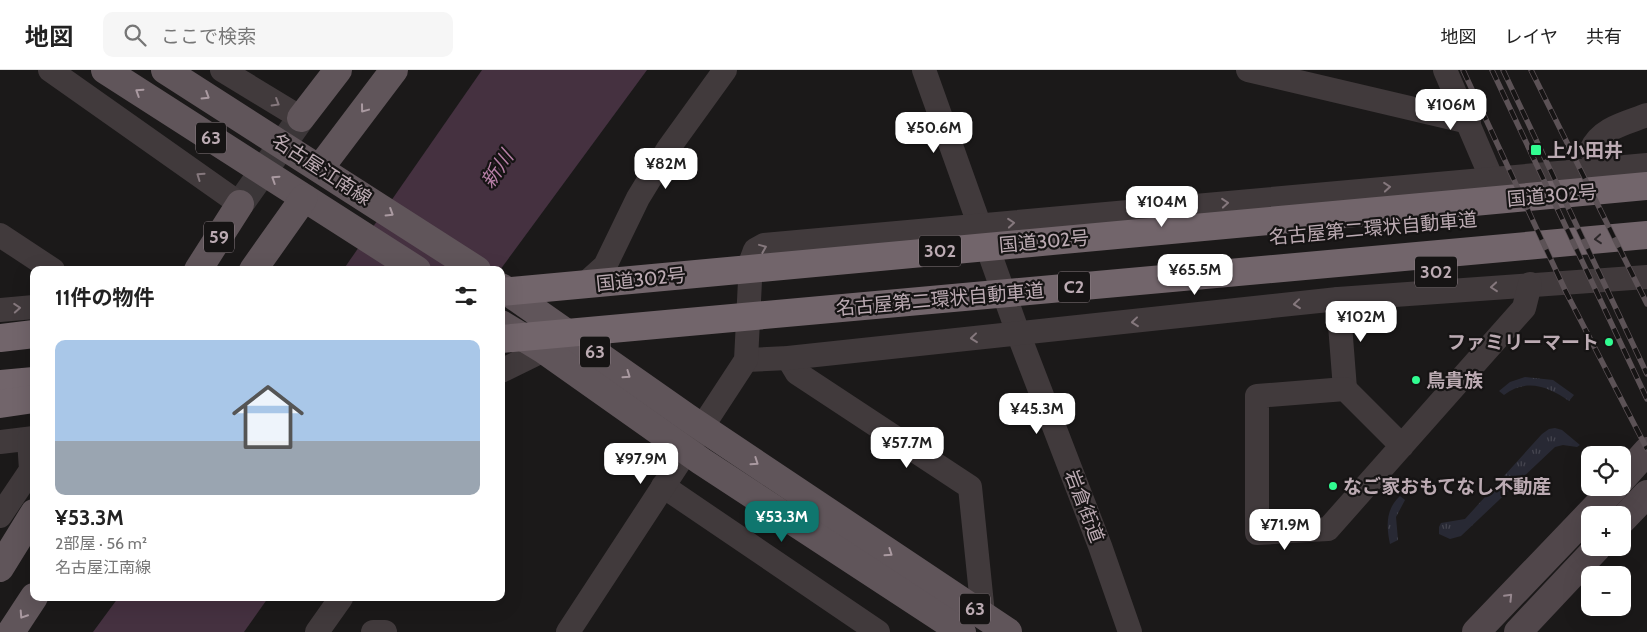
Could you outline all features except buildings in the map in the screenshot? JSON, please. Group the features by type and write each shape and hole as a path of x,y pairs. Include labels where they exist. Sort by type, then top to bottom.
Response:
{"highway":[{"name":"国道302号","path":"505,294 649,278 1647,186"},
{"name":"名古屋第二環状自動車道","path":"505,294 1647,203"},
{"name":"名古屋第二環状自動車道","path":"505,338 1647,235"},
{"name":"302","path":"505,355 1647,253"},
{"path":"0,338 30,334"},
{"path":"0,351 30,348"},
{"path":"0,384 30,381"},
{"path":"0,399 30,397"},
{"path":"0,404 30,398"}],"main road":[{"name":"名古屋江南線","path":"105,70 411,266"},
{"name":"名古屋江南線","path":"165,70 469,264"},
{"path":"301,118 338,70"},
{"path":"327,173 394,70"},
{"path":"256,266 310,202"},
{"name":"59","path":"201,266 240,204"},
{"name":"63","path":"505,295 587,346 688,418 1008,632"},
{"name":"63","path":"505,326 544,350 671,441 957,631"},
{"path":"0,568 30,519"},
{"path":"12,632 31,601"}],"street":[{"path":"50,70 240,204"},
{"path":"222,70 301,118"},
{"path":"584,285 605,266 638,198 668,149 725,70"},
{"name":"岩倉街道","path":"924,70 1018,333 1100,546 1130,632"},
{"path":"1248,70 1469,122"},
{"path":"1444,70 1469,122 1491,177"},
{"path":"1601,170 1591,150 1595,140 1609,130 1647,115"},
{"path":"568,632 746,360 752,261 755,250 764,245 1491,177 1637,166 1647,186"},
{"path":"0,235 47,266"},
{"path":"746,360 788,358 1338,299 1647,277"},
{"path":"1345,389 1257,396 1257,533 1328,529 1524,308 1530,284"},
{"path":"1338,299 1345,389 1402,446"},
{"path":"0,310 30,307"},
{"path":"505,369 544,350"},
{"path":"788,358 796,373 970,487 983,614"},
{"path":"0,442 30,438"},
{"path":"1631,468 1647,451"},
{"path":"0,516 30,480"},
{"path":"664,486 878,632"},
{"path":"1476,632 1606,496"},
{"path":"1518,632 1589,556"},
{"path":"317,632 339,601"},
{"path":"373,632 385,632"}],"green space":[{"path":"1525,377 1553,380 1574,395 1569,401 1553,391 1529,385 1512,390 1504,395 1499,391 1510,382"},
{"path":"1549,429 1562,430 1580,445 1577,447 1563,445 1555,447 1461,536 1450,539 1439,534 1441,523 1465,519 1542,434"},
{"path":"1400,496 1405,500 1396,517 1398,540 1390,544 1388,518 1392,506"}],"water":[{"name":"新川","path":"482,70 647,70 503,266 346,266"},
{"path":"116,601 266,601 244,632 93,632"}],"tunnel":[{"path":"240,204 301,118"}],"railway":[{"path":"1463,70 1566,292 1647,449"},
{"path":"1492,70 1647,399"},
{"path":"1503,70 1647,374"},
{"path":"1531,70 1647,304"}],"place":[{"name":"上小田井","path":"1536,150"},
{"name":"ファミリーマート","path":"1609,342"},
{"name":"鳥貴族","path":"1416,380"},
{"name":"なご家おもてなし不動産","path":"1333,486"}]}
